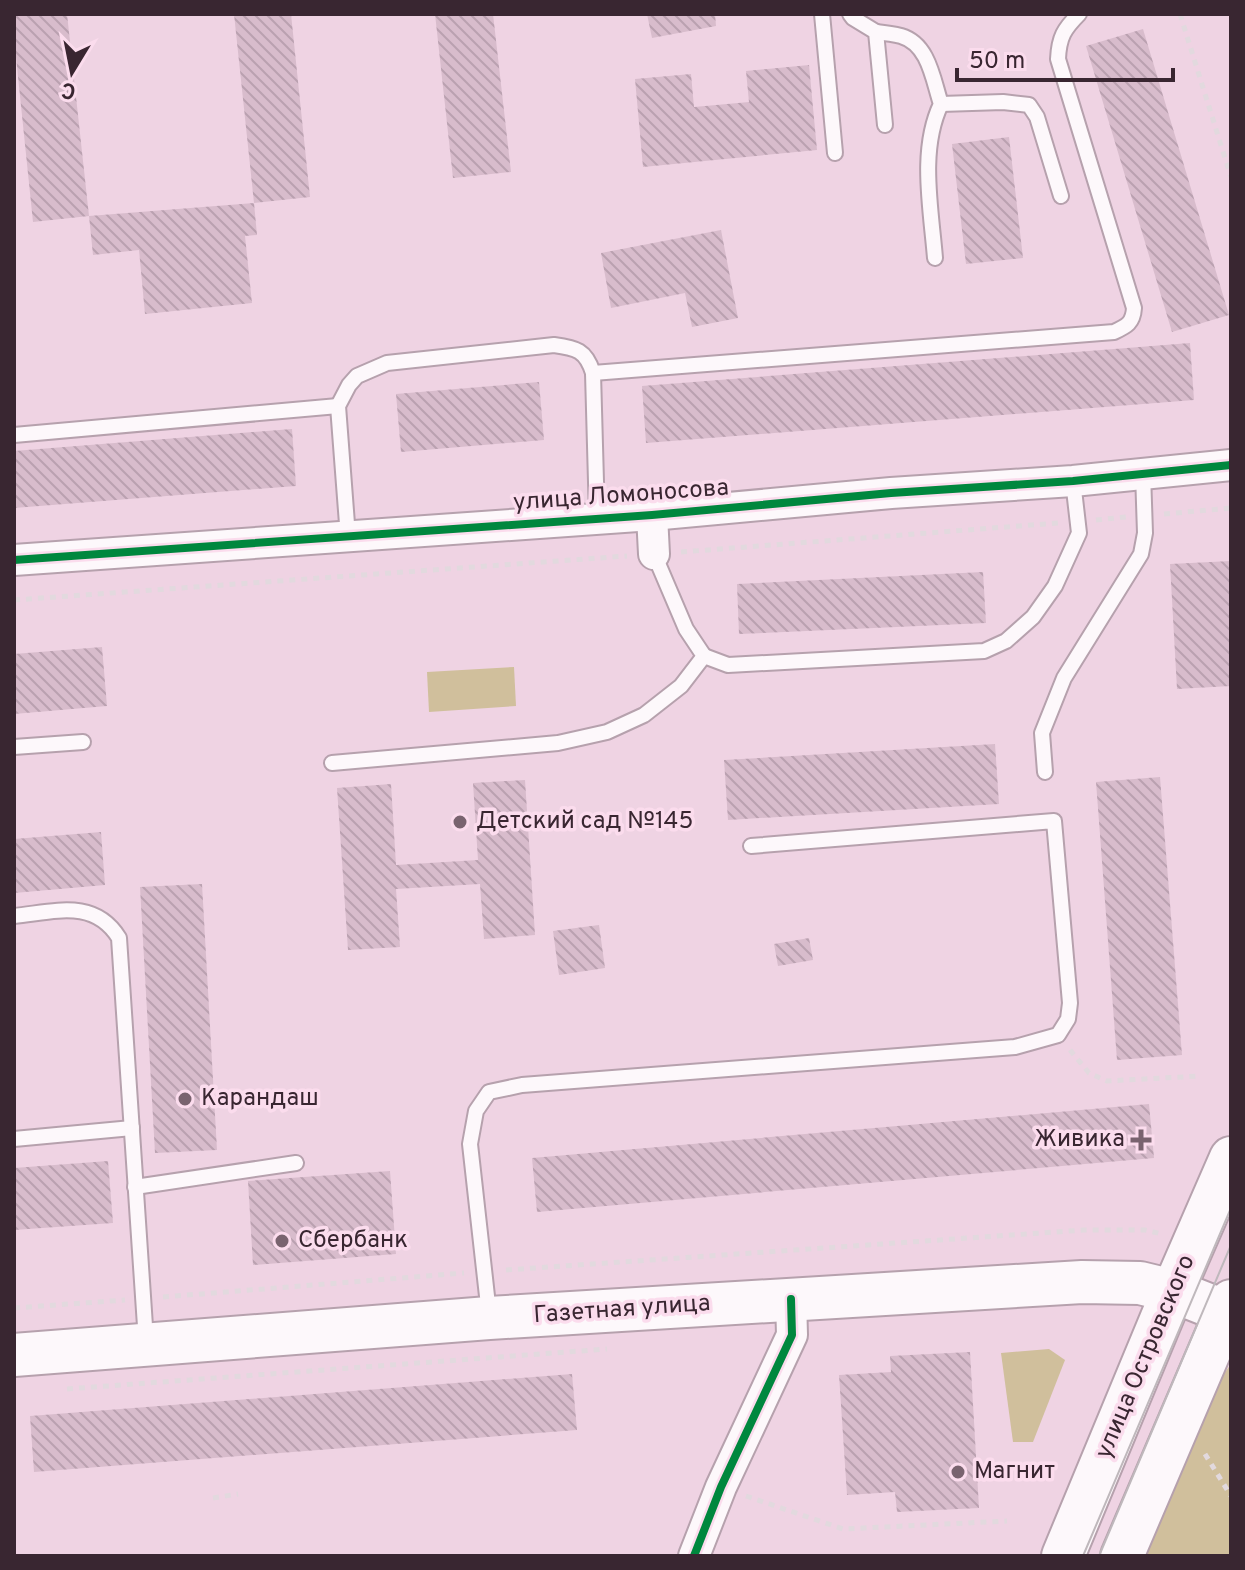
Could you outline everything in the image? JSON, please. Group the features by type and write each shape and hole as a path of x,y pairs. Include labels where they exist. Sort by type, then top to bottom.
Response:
{"main road":[{"name":"улица Островского","path":"1063,1556 1231,1158"},
{"name":"Газетная улица","path":"14,1355 489,1318 1082,1282 1140,1283 1229,1309"},
{"path":"1122,1556 1229,1309"}],"street":[{"name":"улица Ломоносова","path":"14,560 652,515 1231,465"},
{"path":"652,515 654,554"},
{"path":"694,1556 721,1487 792,1335 791,1299"}],"lane":[{"path":"822,14 835,153"},
{"path":"850,14 876,32 904,36 924,52 941,104 934,119 927,154 935,258"},
{"path":"593,373 1114,332 1128,326 1134,308 1058,59 1059,43 1066,27 1079,14"},
{"path":"876,32 885,125"},
{"path":"941,104 1003,102 1029,105 1037,117 1061,196"},
{"path":"348,537 338,406 357,376 387,363 554,345 571,347 583,353 593,373 597,518"},
{"path":"14,435 338,406"},
{"path":"1045,772 1042,733 1064,678 1141,554 1145,533 1143,473"},
{"path":"654,554 686,629 704,656 728,665 984,651 1006,641 1033,617 1055,586 1079,533 1073,481"},
{"path":"332,763 558,743 607,732 656,706 681,686 704,656"},
{"path":"14,747 83,742"},
{"path":"489,1318 470,1144 476,1111 489,1092 522,1085 1015,1047 1058,1035 1068,1019 1070,1003 1054,821 751,846"},
{"path":"14,916 66,910 85,912 99,916 111,925 119,938 146,1345"},
{"path":"14,1139 132,1128"},
{"path":"135,1187 296,1163"}],"path":[{"path":"1180,14 1231,177"},
{"path":"1058,1035 1089,1073 1107,1081 1200,1076"},
{"path":"14,1308 1084,1230 1145,1230"},
{"path":"62,1390 617,1348"},
{"path":"1205,1454 1231,1496"},
{"path":"721,1487 843,1529 1007,1521"},
{"path":"213,1498 238,1494"}],"shaded area":[{"path":"514,667 516,706 429,712 427,672"},
{"path":"1049,1349 1065,1360 1033,1442 1013,1442 1001,1353"},
{"path":"1231,1364 1231,1556 1144,1556 1218,1382"}],"building":[{"path":"14,14 67,14 89,216 33,222"},
{"path":"234,14 291,14 310,197 254,203"},
{"path":"435,14 493,14 511,172 453,178"},
{"path":"647,14 715,14 716,26 652,38"},
{"path":"1143,29 1229,315 1172,332 1086,46"},
{"path":"809,65 817,150 643,167 635,79 691,74 694,107 749,102 746,71"},
{"path":"1009,137 1023,258 966,264 952,144"},
{"path":"254,203 257,235 245,236 252,303 145,314 139,250 93,255 89,216"},
{"path":"721,230 738,318 692,327 685,293 611,308 601,253"},
{"path":"1190,343 1194,400 646,443 642,386"},
{"path":"539,382 544,440 401,452 396,394"},
{"path":"292,429 296,486 14,508 14,451"},
{"path":"1231,561 1231,686 1177,689 1170,564"},
{"path":"983,572 986,623 739,634 737,584"},
{"path":"102,647 107,706 14,714 14,654"},
{"path":"995,744 999,804 728,820 724,760"},
{"path":"1160,777 1182,1055 1117,1060 1096,782"},
{"path":"525,780 535,935 484,939 480,884 396,889 400,947 348,950 337,788 391,784 396,865 478,860 473,783"},
{"path":"101,832 105,885 14,893 14,839"},
{"path":"202,884 217,1150 155,1153 140,887"},
{"path":"599,925 605,968 559,975 553,931"},
{"path":"809,938 813,960 778,966 774,944"},
{"path":"1149,1104 1154,1158 537,1212 532,1158"},
{"path":"108,1161 113,1223 14,1230 14,1168"},
{"path":"390,1171 396,1254 253,1265 248,1181"},
{"path":"970,1352 979,1508 897,1512 895,1492 847,1495 839,1375 891,1372 890,1356"},
{"path":"572,1374 577,1430 34,1472 30,1416"}],"tram line":[{"path":"1083,1556 1231,1208"},
{"path":"1099,1556 1231,1245"}],"cycle path":[{"path":"14,560 652,515 1231,465"},
{"path":"694,1556 721,1487 792,1335 791,1299"}],"place":[{"name":"Детский сад №145","path":"460,822"},
{"name":"Карандаш","path":"185,1099"},
{"name":"Живика","path":"1141,1140"},
{"name":"Сбербанк","path":"282,1241"},
{"name":"Магнит","path":"958,1472"}]}
